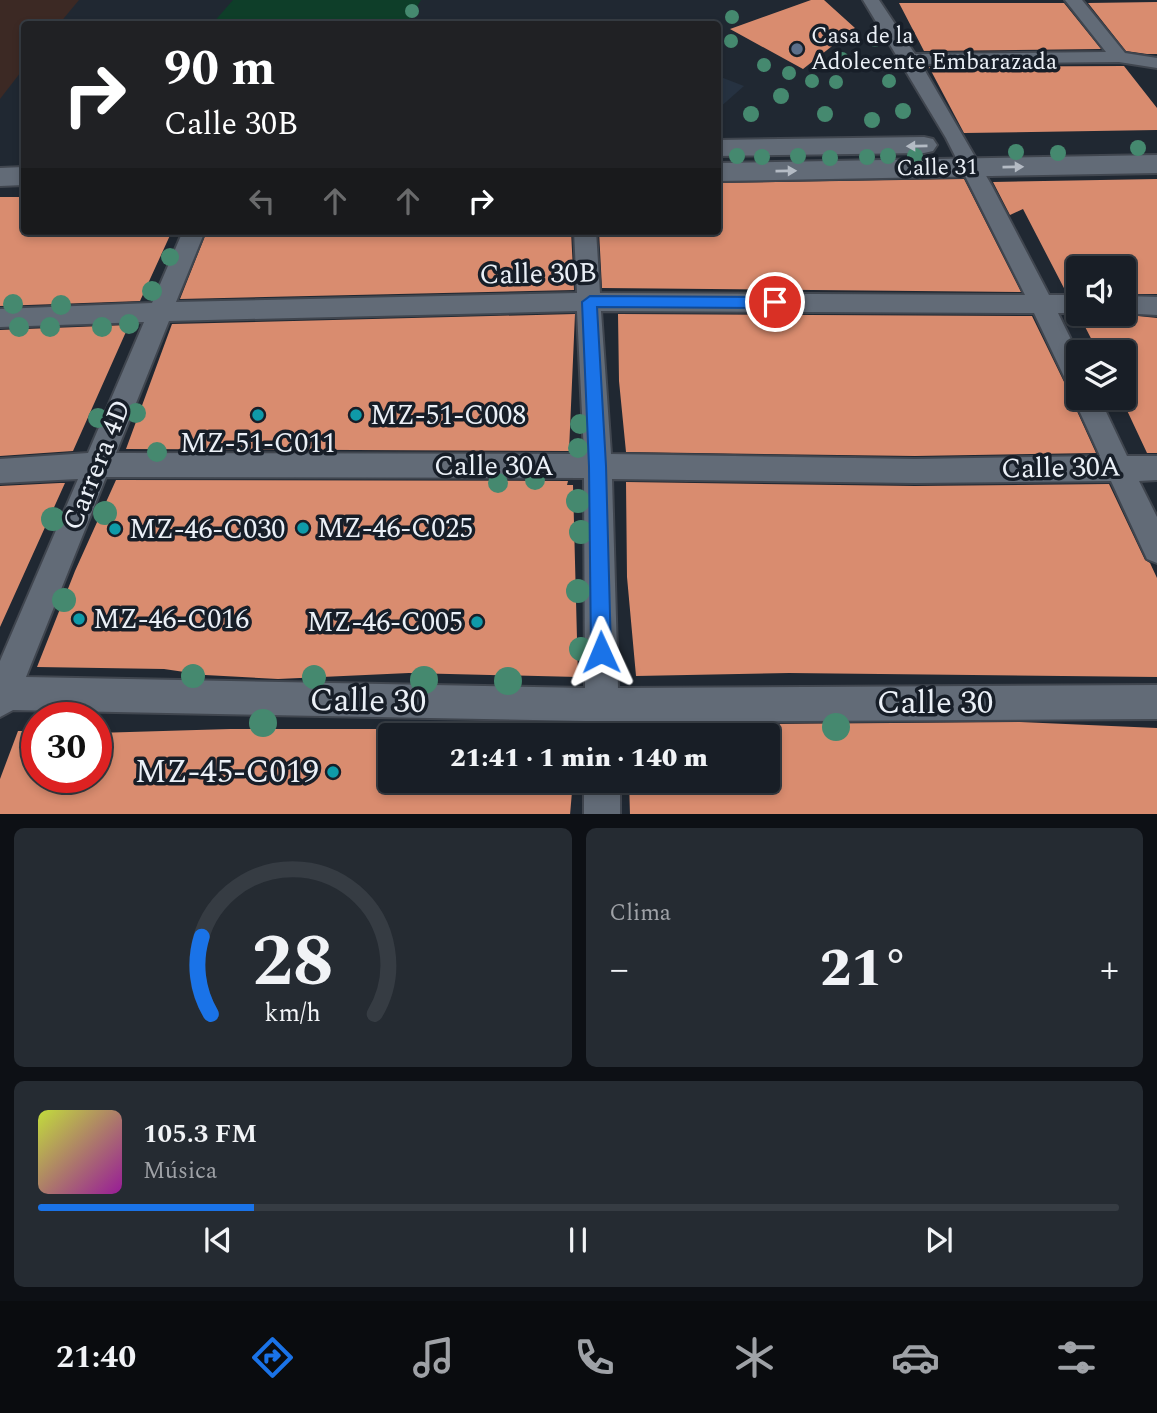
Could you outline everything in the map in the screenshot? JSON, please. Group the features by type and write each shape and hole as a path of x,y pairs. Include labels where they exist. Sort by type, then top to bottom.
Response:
{"street":[{"path":"871,0 911,59 965,156 1066,355"},
{"path":"1073,0 1119,57"},
{"path":"911,59 1119,57 1157,63"},
{"name":"Calle 31","path":"721,172 1157,143"},
{"name":"Calle 31","path":"721,148 1157,164"},
{"path":"0,156 21,155"},
{"path":"0,177 21,176"},
{"name":"Carrera 4D","path":"1,695 192,235"},
{"path":"585,235 598,466 602,720"},
{"name":"Calle 30B","path":"0,318 590,302 1066,304"},
{"path":"1136,305 1157,306"},
{"path":"1092,410 1157,549"},
{"name":"Calle 30A","path":"0,471 97,465 598,466 915,471 1157,468"},
{"name":"Calle 30","path":"1,695 602,720 1157,702"},
{"path":"602,793 602,814"}],"shaded area":[{"path":"0,0 79,0 62,21 21,21 21,72 0,99"},
{"path":"721,77 744,86 721,106"}],"green space":[{"path":"233,0 421,0 409,21 215,21"}],"building":[{"name":"Casa de la Adolecente Embarazada","path":"811,0 824,0 855,28 803,69 730,29"},
{"path":"1157,2 1157,54 1126,51 1088,3"},
{"path":"899,3 1064,3 1101,49 924,51"},
{"path":"1124,66 1157,108 1157,130 964,133 929,67"},
{"path":"964,179 1021,292 602,288 599,235 721,235 721,183"},
{"path":"1157,179 1157,294 1136,294 1136,256 1066,256 1066,292 1023,209 1010,215 993,182"},
{"path":"0,197 21,197 21,235 170,235 140,301 0,306"},
{"path":"205,235 571,235 574,290 180,299"},
{"path":"575,314 569,451 126,449 172,324"},
{"path":"618,314 1032,316 1066,386 1066,410 1076,410 1096,453 915,456 626,452 619,381"},
{"path":"1136,316 1157,318 1157,453 1147,453 1127,410 1136,410 1136,340 1092,340 1085,326 1136,326"},
{"path":"129,325 73,451 0,456 0,330"},
{"path":"116,480 568,481 567,485 573,485 578,677 409,673 278,679 205,675 164,669 37,667 75,571"},
{"path":"626,482 915,486 1109,484 1145,560 1150,563 1157,578 1157,677 789,673 636,676 627,577"},
{"path":"65,483 0,627 0,486"},
{"path":"1020,722 1157,728 1157,814 630,814 629,793 780,793 780,724"},
{"path":"378,729 378,793 572,793 570,814 0,814 0,779 18,731 21,731 21,793 112,793 112,733"}],"place":[{"name":"Casa de la Adolecente Embarazada","path":"797,49"},
{"name":"MZ-51-C011","path":"258,415"},
{"name":"MZ-51-C008","path":"356,415"},
{"name":"MZ-46-C025","path":"303,528"},
{"name":"MZ-46-C030","path":"115,529"},
{"name":"MZ-46-C016","path":"79,619"},
{"name":"MZ-46-C005","path":"477,622"},
{"name":"MZ-45-C019","path":"333,772"}],"route":[{"path":"601,652 598,466 590,302 775,302"}]}
